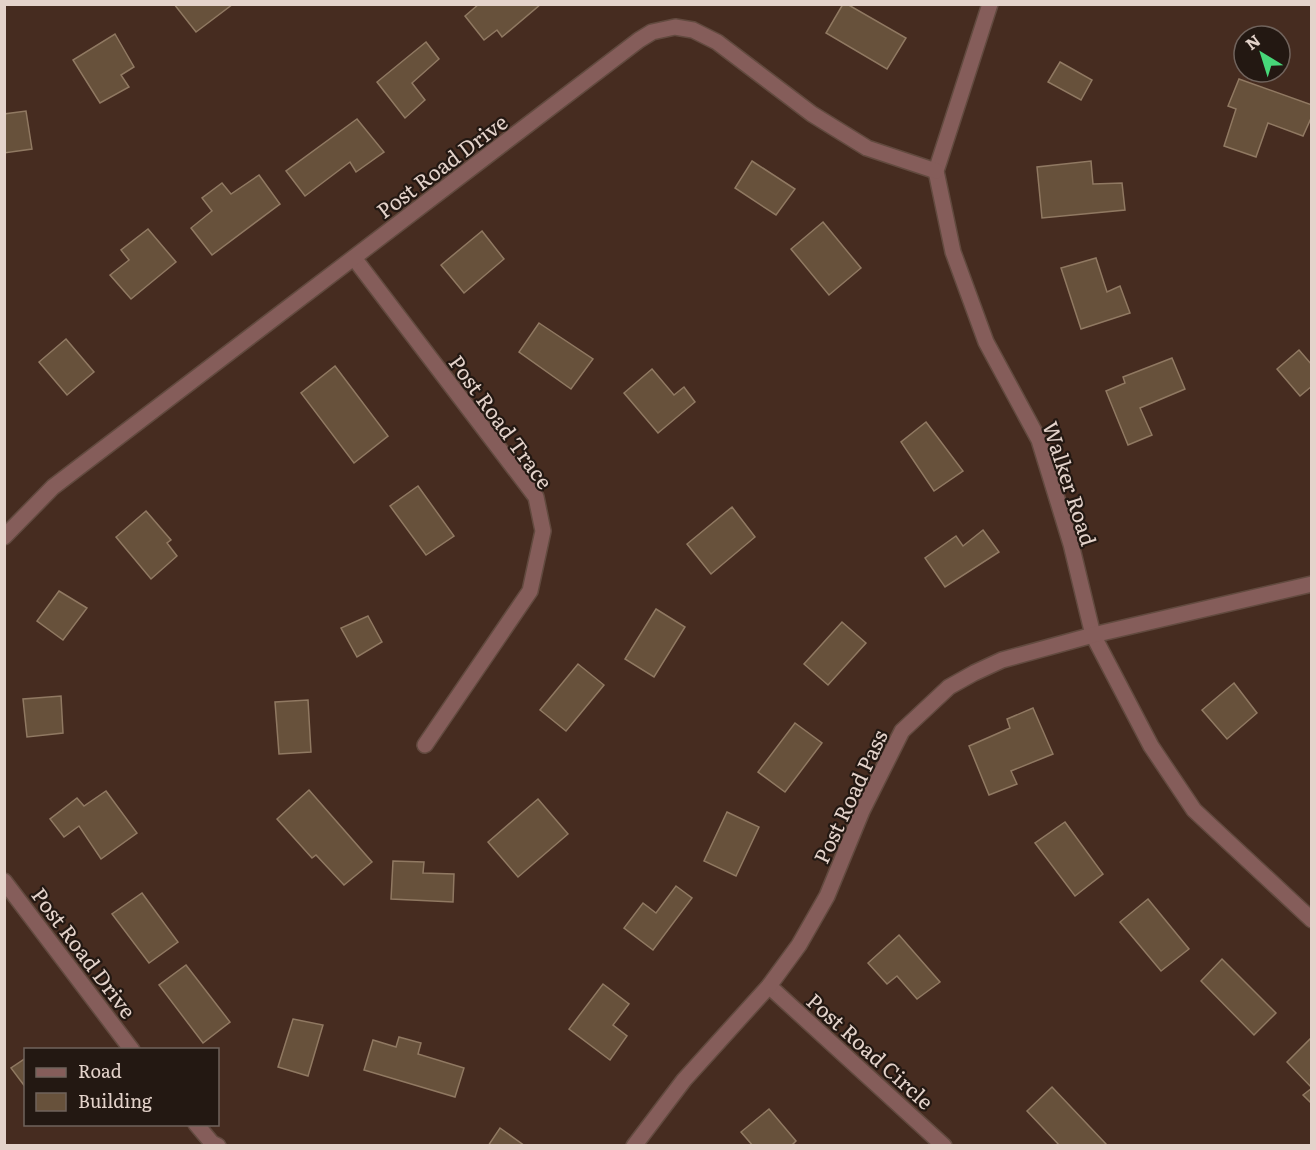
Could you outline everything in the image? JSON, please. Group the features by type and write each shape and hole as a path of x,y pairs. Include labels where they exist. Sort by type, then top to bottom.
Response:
{"street":[{"name":"Walker Road","path":"990,4 936,171 953,252 986,342 1039,440 1071,544 1093,635 1150,746 1194,810 1311,920"},
{"name":"Post Road Drive","path":"4,537 54,487 652,32 675,27 693,30 717,42 812,114 867,148 936,171"},
{"name":"Post Road Trace","path":"354,258 537,497 543,531 530,591 425,745"},
{"name":"Post Road Pass","path":"634,1146 684,1080 769,986 799,945 827,896 862,811 902,731 949,687 1002,660 1093,635 1311,584"},
{"name":"Post Road Drive","path":"4,881 130,1048"},
{"name":"Post Road Circle","path":"769,986 945,1146"},
{"path":"197,1126 212,1143 218,1146"}],"building":[{"path":"174,4 233,4 196,32"},
{"path":"479,4 541,4 502,37 497,30 484,40 465,16"},
{"path":"843,4 847,4 906,38 887,69 826,33"},
{"path":"115,34 134,67 121,75 129,87 100,103 73,60"},
{"path":"426,42 439,59 412,83 425,100 405,118 377,82"},
{"path":"1060,62 1092,80 1081,100 1048,82"},
{"path":"1237,84 1253,84 1312,105 1312,116 1303,136 1268,123 1256,157 1224,146 1236,109 1228,106"},
{"path":"26,111 32,149 4,153 4,114"},
{"path":"357,119 384,152 356,172 350,162 305,196 286,171"},
{"path":"752,161 795,189 776,215 735,188"},
{"path":"1091,161 1093,184 1122,183 1125,210 1042,218 1037,167"},
{"path":"259,175 280,204 212,255 191,228 212,211 202,198 222,183 231,194"},
{"path":"823,222 861,268 829,295 791,249"},
{"path":"148,229 176,262 131,299 110,275 129,260 121,250"},
{"path":"482,231 504,259 464,293 441,265"},
{"path":"1096,258 1107,292 1120,286 1130,313 1081,329 1061,268"},
{"path":"539,323 593,359 571,389 519,352"},
{"path":"66,339 94,372 67,395 39,362"},
{"path":"1299,350 1312,365 1312,386 1300,396 1277,369"},
{"path":"1172,358 1185,389 1140,408 1152,435 1128,445 1106,391 1125,383 1123,377"},
{"path":"335,366 388,436 354,463 301,393"},
{"path":"652,369 674,395 684,387 695,402 658,433 624,393"},
{"path":"926,422 963,471 934,491 901,442"},
{"path":"418,486 454,536 426,555 390,506"},
{"path":"732,507 755,537 711,574 687,544"},
{"path":"146,511 171,540 167,543 177,556 151,579 116,537"},
{"path":"983,530 999,552 945,587 925,558 956,536 963,546"},
{"path":"59,591 87,608 63,640 37,621"},
{"path":"656,609 685,627 654,677 625,659"},
{"path":"368,616 382,642 357,657 341,628"},
{"path":"842,622 866,643 828,685 804,664"},
{"path":"578,664 604,685 566,731 540,710"},
{"path":"1234,683 1257,713 1227,739 1202,710"},
{"path":"61,696 63,733 27,737 23,699"},
{"path":"308,700 311,752 279,754 275,702"},
{"path":"1033,708 1053,754 1011,771 1017,784 989,795 969,746 1010,728 1007,719"},
{"path":"795,723 822,743 785,792 758,772"},
{"path":"309,790 372,862 344,885 316,855 312,858 277,819"},
{"path":"106,791 137,833 101,859 79,826 64,837 50,819 77,798 84,806"},
{"path":"538,799 568,834 518,877 488,842"},
{"path":"727,812 759,827 736,876 704,861"},
{"path":"1065,822 1103,874 1075,896 1035,843"},
{"path":"393,861 424,862 423,873 454,874 453,902 391,899"},
{"path":"676,886 692,898 653,950 624,928 643,903 656,913"},
{"path":"142,893 178,942 149,963 112,914"},
{"path":"1148,899 1189,949 1161,971 1120,922"},
{"path":"899,935 940,982 917,999 897,976 887,984 868,963"},
{"path":"1222,959 1276,1013 1254,1035 1201,981"},
{"path":"186,965 230,1022 203,1043 159,985"},
{"path":"603,984 629,1004 613,1025 627,1036 610,1060 569,1029"},
{"path":"293,1019 323,1025 308,1076 278,1067"},
{"path":"399,1037 421,1043 418,1054 464,1068 455,1097 364,1070 373,1040 396,1047"},
{"path":"1310,1039 1312,1040 1312,1088 1287,1062"},
{"path":"24,1059 24,1085 11,1068"},
{"path":"1052,1087 1106,1144 1104,1146 1060,1146 1027,1111"},
{"path":"1312,1088 1312,1104 1303,1095"},
{"path":"769,1109 796,1141 791,1146 753,1146 741,1132"},
{"path":"500,1128 525,1146 488,1146"}]}
